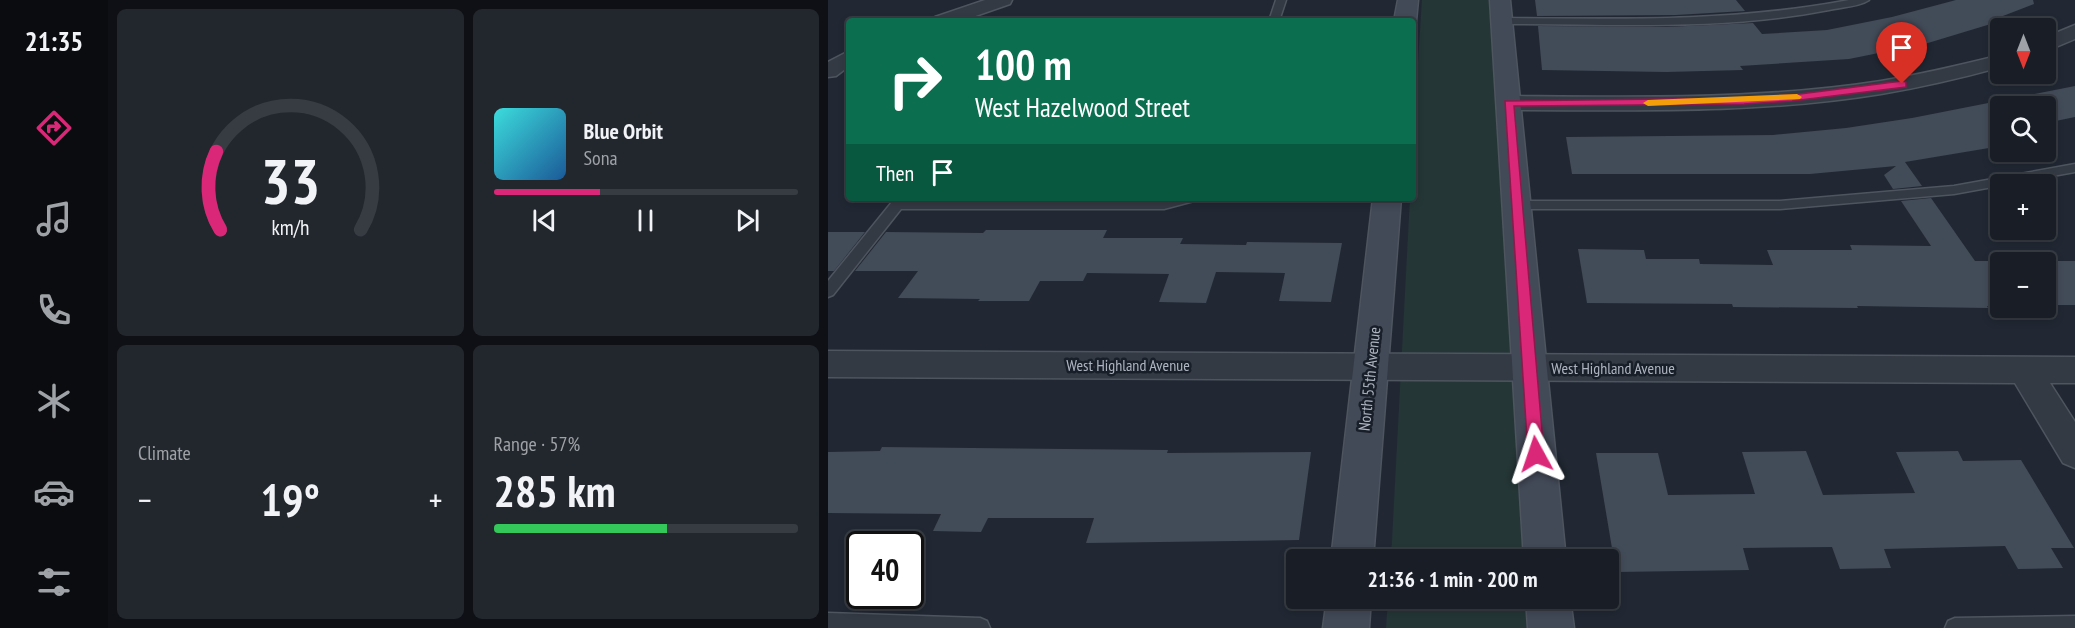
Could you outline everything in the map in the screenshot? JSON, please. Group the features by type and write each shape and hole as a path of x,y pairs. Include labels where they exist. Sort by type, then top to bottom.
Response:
{"street":[{"path":"1406,18 1408,0"},
{"path":"951,18 995,3 1002,18"},
{"path":"1501,10 1544,549"},
{"path":"2056,40 2075,31"},
{"path":"828,71 846,59"},
{"path":"1509,103 1689,103 1792,98 1926,81 1990,64"},
{"name":"North 55th Avenue","path":"1353,549 1388,201"},
{"name":"West Highland Avenue","path":"828,364 2075,370"},
{"path":"2024,370 2075,452"},
{"path":"1346,628 1348,609"},
{"path":"1549,609 1551,628"}],"lane":[{"path":"1275,18 1281,0"},
{"path":"1501,10 1659,21 1772,15 1864,0"},
{"path":"1517,205 1780,205 1954,190 2075,168"},
{"path":"828,291 897,205 1164,205 1178,201"},
{"path":"828,623 980,628"},
{"path":"1955,628 2075,626"}],"shaded area":[{"path":"1422,0 1489,0 1523,549 1392,549 1410,201 1416,201 1416,94"},
{"path":"1387,609 1527,609 1528,628 1386,628"}],"building":[{"path":"1535,0 1736,0 1745,11 1676,15 1537,16"},
{"path":"1956,0 2033,0 2034,4 1998,18 1990,18 1990,24 1928,43 1849,59 1740,66 1743,70 1666,72 1542,70 1538,26 1666,27 1753,23 1762,34 1827,30 1892,17"},
{"path":"2075,86 2075,117 2056,121 2056,96 2024,96"},
{"path":"1990,103 1990,148 1905,162 1922,186 1893,189 1884,175 1896,166 1810,174 1572,174 1566,137 1773,135 1846,128"},
{"path":"1931,198 1975,261 1990,261 1990,306 1987,306 1988,308 1733,307 1732,304 1587,303 1578,249 1644,250 1646,259 1699,259 1700,264 1773,265 1767,250 1852,250 1850,245 1931,246 1901,201"},
{"path":"986,230 1107,230 1103,238 1183,238 1180,244 1342,243 1331,302 1279,301 1285,273 1216,272 1206,303 1159,302 1169,274 1087,273 1083,281 1040,281 1029,301 978,301 980,299 898,298 918,271 855,271 886,232 983,233"},
{"path":"828,232 865,232 834,271 828,271"},
{"path":"2056,261 2075,261 2075,305 2056,305"},
{"path":"882,447 1168,450 1167,453 1311,452 1299,540 1086,543 1094,518 988,518 981,532 933,531 941,514 828,513 828,452 880,451"},
{"path":"1806,451 1823,495 1915,493 1896,452 1958,451 1963,461 2021,460 2074,548 2051,548 2063,568 2018,569 2005,546 1884,549 1891,568 1840,569 1832,547 1743,548 1749,570 1619,572 1619,549 1612,549 1596,453 1658,453 1668,495 1755,494 1742,452"}],"slow traffic":[{"path":"1648,103 1744,101 1797,97"}],"route":[{"path":"1536,454 1509,103 1744,101 1792,98 1902,84"}]}
